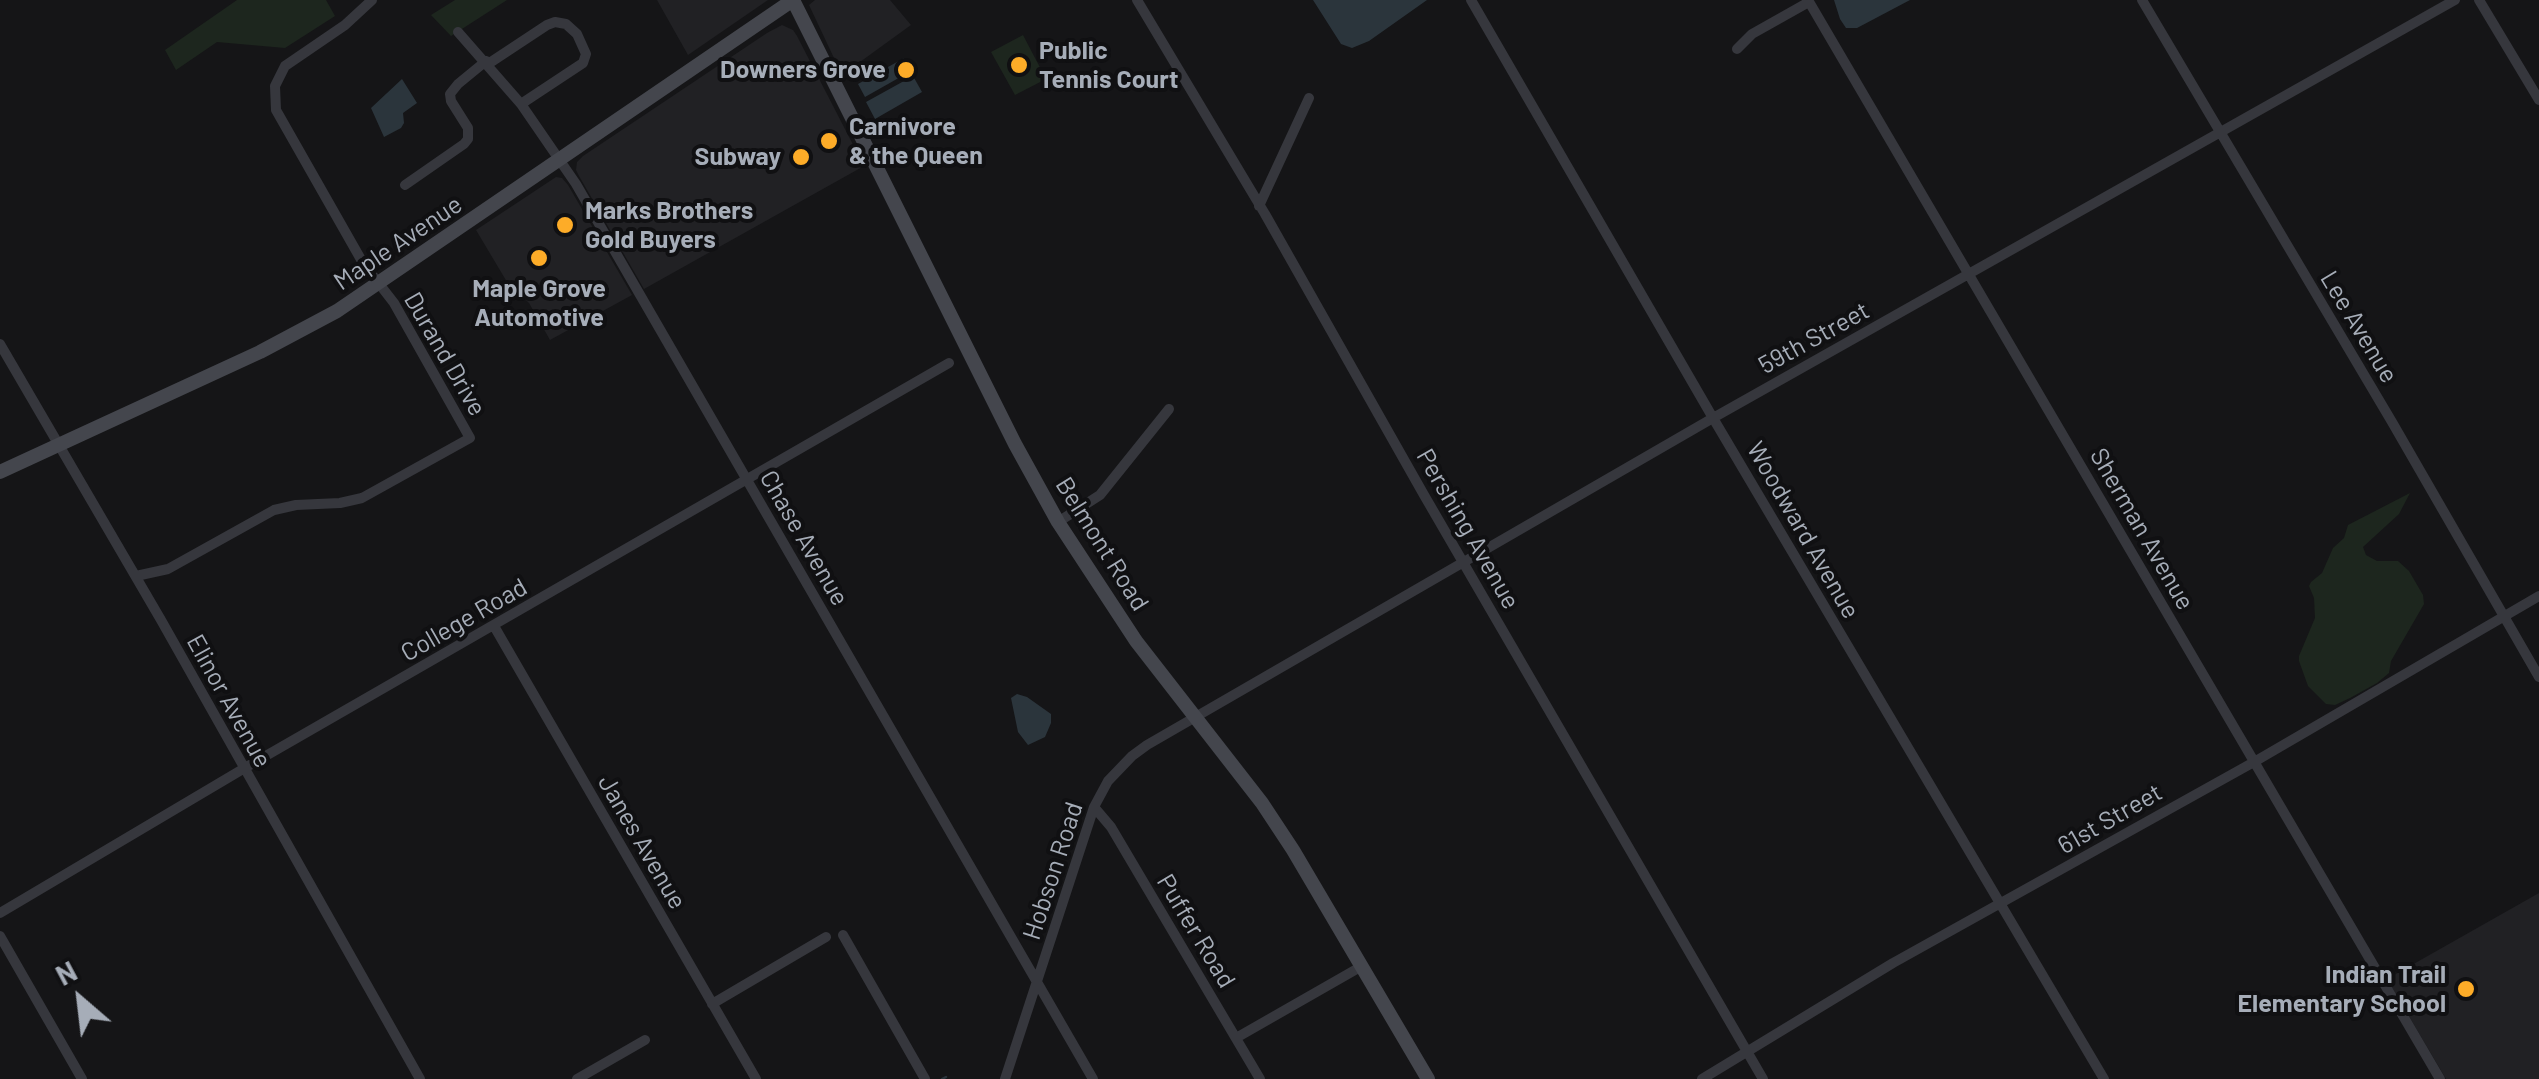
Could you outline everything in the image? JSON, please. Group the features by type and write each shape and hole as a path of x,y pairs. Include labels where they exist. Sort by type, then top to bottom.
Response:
{"main road":[{"name":"Maple Avenue","path":"0,472 296,334 379,284 793,0"},
{"name":"Belmont Road","path":"793,0 1015,444 1058,522 1112,606 1283,834 1428,1079"}],"street":[{"name":"Durand Drive","path":"136,576 168,570 274,510 296,504 351,502 378,492 470,438 394,303 363,263 276,110 274,94 278,79 290,61 345,25 372,0"},
{"name":"Pershing Avenue","path":"1138,0 1763,1079"},
{"name":"Woodward Avenue","path":"1471,0 2104,1079"},
{"name":"Lee Avenue","path":"2142,0 2539,676"},
{"name":"59th Street","path":"1195,718 1713,418 2455,0"},
{"path":"2479,0 2539,100"},
{"path":"1737,49 1752,34 1808,1"},
{"name":"Sherman Avenue","path":"1808,1 2440,1079"},
{"path":"405,185 468,138 467,124 453,106 450,94 458,84 547,25 555,22 570,28 586,54 582,63 522,104"},
{"name":"Chase Avenue","path":"458,32 522,104 561,160 1093,1079"},
{"path":"1259,206 1308,98"},
{"name":"Elinor Avenue","path":"0,344 420,1079"},
{"name":"College Road","path":"0,912 948,363"},
{"path":"1058,522 1100,495 1169,409"},
{"name":"61st Street","path":"1702,1079 1893,963 2254,762 2539,596"},
{"name":"Janes Avenue","path":"494,626 756,1079"},
{"name":"Hobson Road","path":"1005,1079 1100,792 1120,766 1195,718"},
{"name":"Puffer Road","path":"1094,807 1111,826 1260,1079"},
{"path":"843,935 925,1079"},
{"path":"0,936 82,1079"},
{"path":"712,1004 826,937"},
{"path":"1236,1038 1362,966"},
{"path":"577,1079 597,1074 645,1040"}],"shaded area":[{"path":"237,0 326,0 335,16 285,48 217,42 176,70 165,50"},
{"path":"455,0 507,0 451,36 431,15"},
{"path":"657,0 768,0 688,55"},
{"path":"815,0 890,0 911,25 842,75 809,5"},
{"path":"1313,0 1427,0 1369,41 1352,48 1341,44"},
{"path":"1834,0 1910,0 1857,28 1846,28"},
{"path":"782,25 797,36 864,166 644,289 579,176 577,162"},
{"name":"Public Tennis Court","path":"1023,35 1046,79 1015,95 991,52"},
{"path":"904,58 911,71 865,97 858,84"},
{"path":"913,76 922,92 875,119 866,102"},
{"path":"402,79 417,103 403,113 401,128 384,137 371,108"},
{"path":"556,177 568,185 632,295 550,340 529,303 507,282 476,230"},
{"path":"2410,493 2399,514 2363,547 2366,555 2377,561 2398,561 2409,571 2424,604 2391,661 2389,673 2350,698 2335,705 2326,704 2308,686 2299,661 2315,618 2309,586 2322,573 2348,525"},
{"path":"1017,694 1051,714 1045,737 1028,745 1018,732 1011,698"},
{"name":"Indian Trail Elementary School","path":"2539,893 2539,1079 2446,1079 2387,979"}],"waterway":[{"path":"942,1079 946,1077"}],"place":[{"name":"Public Tennis Court","path":"1019,65"},
{"name":"Downers Grove","path":"906,70"},
{"name":"Carnivore & the Queen","path":"829,141"},
{"name":"Subway","path":"801,157"},
{"name":"Marks Brothers Gold Buyers","path":"565,225"},
{"name":"Maple Grove Automotive","path":"539,258"},
{"name":"Indian Trail Elementary School","path":"2466,989"}]}
